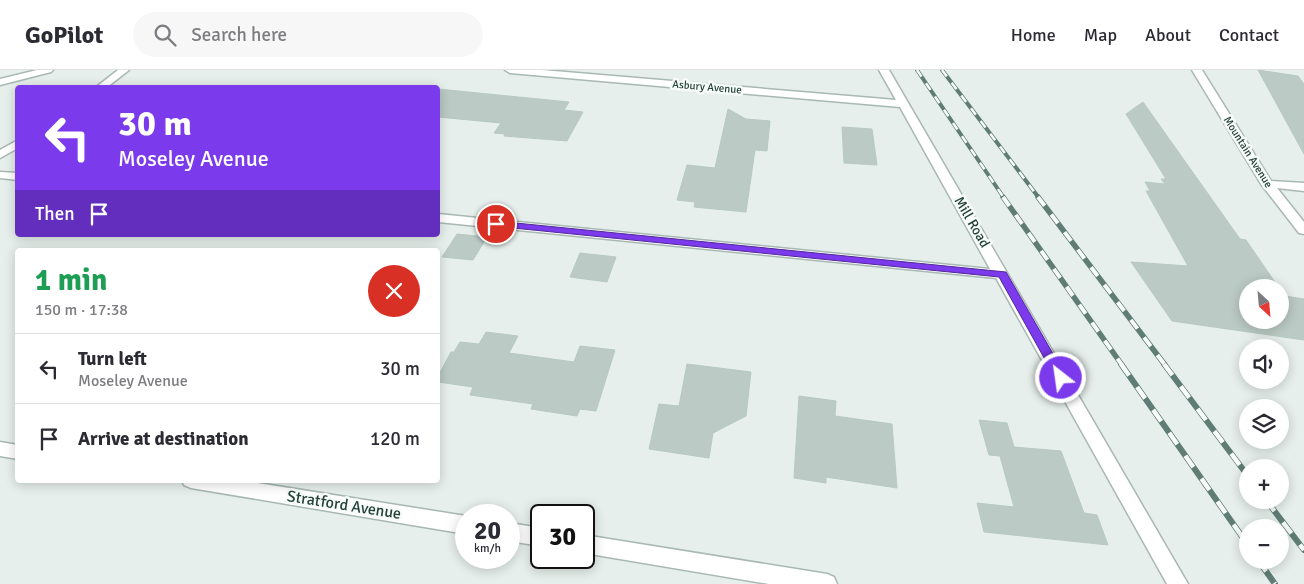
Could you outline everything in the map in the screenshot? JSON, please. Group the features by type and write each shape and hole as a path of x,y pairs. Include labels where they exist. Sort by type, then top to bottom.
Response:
{"street":[{"path":"0,82 48,70"},
{"path":"103,85 124,70"},
{"name":"Asbury Avenue","path":"510,70 904,104"},
{"name":"Mill Road","path":"884,70 1178,584"},
{"name":"Mountain Avenue","path":"1197,70 1267,184 1304,230"},
{"path":"0,155 15,145"},
{"path":"0,175 15,177"},
{"path":"1267,184 1304,187"},
{"path":"440,218 1002,274"},
{"path":"0,449 15,452"},
{"name":"Stratford Avenue","path":"209,483 455,523"},
{"path":"595,546 827,584"}],"building":[{"path":"1258,70 1298,76 1304,84 1304,154"},
{"path":"440,89 569,102 564,110 583,112 567,141 504,136 505,134 494,133 501,123 440,117"},
{"path":"1143,102 1240,239 1246,240 1273,279 1239,279 1239,329 1289,329 1289,297 1304,299 1304,340 1172,321 1131,262 1188,266 1146,191 1150,191 1145,182 1165,184 1161,179 1166,179 1126,114"},
{"path":"728,109 746,119 770,121 767,151 755,150 746,212 694,207 695,202 677,200 687,165 715,168"},
{"path":"842,127 872,129 877,165 844,163"},
{"path":"457,234 487,237 473,260 442,257"},
{"path":"580,253 616,257 607,282 570,277"},
{"path":"486,332 518,336 509,353 574,362 580,346 615,350 596,411 580,409 577,416 531,409 533,404 470,395 473,387 440,382 440,372 451,352 454,352 460,342 479,344"},
{"path":"687,364 751,372 746,416 713,433 709,458 649,449 659,404 679,406"},
{"path":"799,396 836,401 835,416 892,424 897,488 826,477 826,483 794,478"},
{"path":"979,420 1007,423 1014,447 1061,451 1084,513 1097,515 1108,545 984,532 977,503 1014,507 1000,456 989,455"}],"railway":[{"path":"917,70 1004,198"},
{"path":"942,70 1039,198"},
{"path":"1003,197 1122,365"},
{"path":"1038,197 1165,365"},
{"path":"1121,364 1239,532"},
{"path":"1164,364 1239,464"},
{"path":"1273,509 1304,550"},
{"path":"1264,569 1275,584"}],"route":[{"path":"496,224 1002,274 1061,378"}]}
